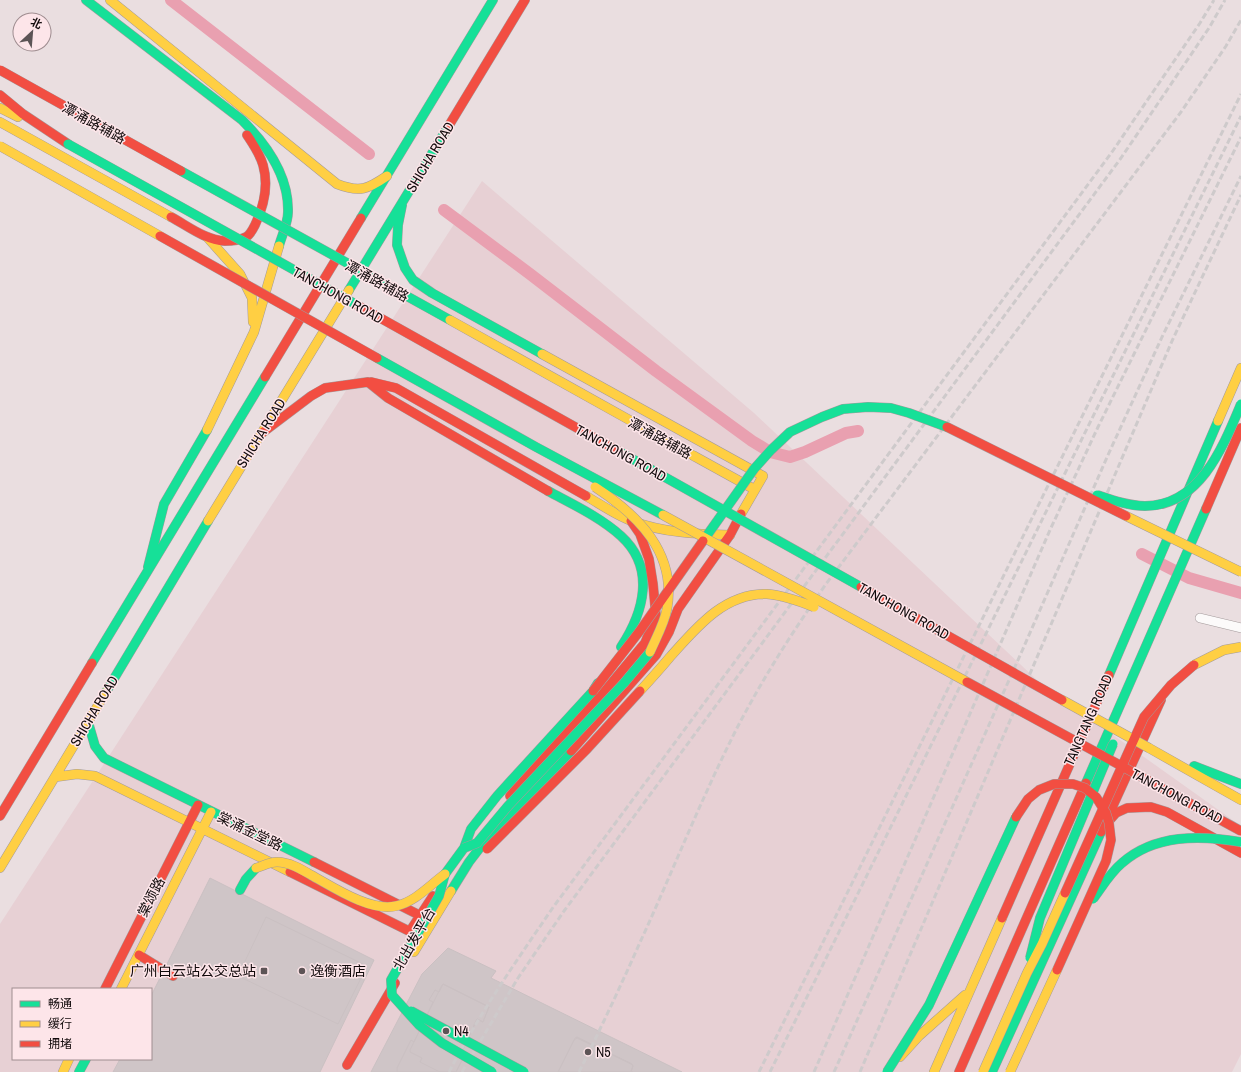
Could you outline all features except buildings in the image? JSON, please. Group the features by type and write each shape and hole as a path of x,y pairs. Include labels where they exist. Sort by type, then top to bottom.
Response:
{"main road":[{"path":"86,0 242,120 253,131 278,166 287,195 288,214 254,332 203,439 164,504 146,574"},
{"path":"110,0 337,184 350,189 370,187 387,176"},
{"name":"SHICHA ROAD","path":"0,816 493,0"},
{"name":"SHICHA ROAD","path":"0,868 258,437 525,0"},
{"name":"潭涌路辅路","path":"0,70 755,489"},
{"path":"0,95 23,114 68,144"},
{"path":"0,122 207,237 227,242 246,237 253,227 263,206 267,191 264,165 251,140 225,107"},
{"name":"TANCHONG ROAD","path":"0,108 68,144 1241,800"},
{"name":"TANCHONG ROAD","path":"0,146 536,447 1241,831"},
{"path":"347,1065 469,862 482,845 588,732 656,655 669,632 678,609 730,535 763,476 439,296 413,280 405,268 397,245 398,225 403,200"},
{"path":"207,237 240,274 252,298 254,332"},
{"name":"TANGTANG ROAD","path":"934,1072 1146,586 1165,547 1241,368"},
{"path":"258,437 311,396 325,388 368,382 396,388 631,521 662,530 684,533 730,535"},
{"path":"368,382 388,398 606,524 626,541 634,552 643,575 641,608 635,625 608,665 593,691"},
{"path":"1066,485 1131,504 1146,506 1162,504 1173,500 1186,493 1212,466 1223,447 1241,404"},
{"path":"240,890 246,879 256,868 276,861 298,868 360,900 372,904 395,906 415,897 445,874 464,848 471,829 497,796 593,691 639,632 754,469 790,432 843,409 868,407 891,408 909,413 954,430 1241,572"},
{"name":"TANGTANG ROAD","path":"959,1072 1241,428"},
{"path":"464,848 477,843 508,806 624,683 650,652 659,633 667,609 668,582 662,558 653,539 636,518 612,498 536,447"},
{"path":"410,931 436,891 482,829 540,762 600,697 645,643 656,616 653,584 649,559 640,534 631,521"},
{"path":"453,888 487,849 600,735 698,627 720,608 738,599 759,594 776,594 803,602 864,627"},
{"path":"983,1072 1144,718 1171,685 1191,667 1224,650 1241,647"},
{"path":"992,1072 1164,694"},
{"path":"1027,973 1040,918 1113,744 1121,703"},
{"name":"棠涌金堂路","path":"88,722 95,746 104,758 432,922"},
{"path":"1149,748 1241,784"},
{"name":"棠涌金堂路","path":"55,777 77,774 95,776 422,938"},
{"path":"887,1072 929,1005 1017,815 1027,800 1037,791 1050,786 1068,783 1079,785 1093,792 1109,818 1111,837 1106,861 1010,1072"},
{"name":"棠颂路","path":"106,988 198,805"},
{"path":"1095,846 1107,824 1116,813 1127,808 1151,807 1167,812 1241,853"},
{"name":"棠颂路","path":"122,988 211,812"},
{"path":"1082,913 1121,864 1139,851 1159,842 1183,838 1204,838 1241,842"},
{"name":"北出发平台","path":"445,874 439,896 391,980 392,995 419,1025 442,1043 492,1072"},
{"path":"139,955 173,976"},
{"path":"887,1072 919,1036 968,993"},
{"path":"398,1003 524,1072"},
{"path":"63,1072 69,1060"},
{"path":"80,1072 86,1060"}],"street":[{"path":"1200,618 1241,628"}],"shaded area":[{"path":"482,181 754,413 1040,683 1241,826 1241,1054 1232,1072 0,1072 0,924"}],"waterway":[{"path":"171,0 369,154"},
{"path":"444,210 656,371 752,441 770,452 790,457 805,452 846,433 858,431"},
{"path":"1142,554 1189,578 1241,593"}],"railway":[{"path":"449,1072 486,1008 554,906 1112,152 1214,0"},
{"path":"462,1072 518,978 564,911 1121,158 1209,28 1225,0"},
{"path":"579,1072 627,972 724,754 747,709 779,655 826,584 1181,112 1226,46 1241,20"},
{"path":"759,1072 1241,94"},
{"path":"770,1072 1241,116"},
{"path":"814,1072 1050,530 1098,427 1241,137"},
{"path":"834,1072 1108,455 1162,337 1241,176"},
{"path":"860,1072 1172,341 1241,195"}],"traffic: fast":[{"path":"86,0 242,120 260,140 275,162 285,186 288,212 279,246"},
{"path":"361,218 493,0"},
{"path":"349,290 448,127"},
{"path":"68,144 357,305"},
{"path":"181,171 450,320"},
{"path":"402,205 398,225 397,245 405,268 413,280 432,293 542,354"},
{"path":"377,358 536,447 663,515"},
{"path":"92,663 265,377"},
{"path":"1097,495 1115,501 1139,506 1164,503 1181,496 1195,485 1207,471 1226,438 1241,404"},
{"path":"703,541 754,469 771,450 790,432 822,417 843,409 868,407 891,408 947,427"},
{"path":"1109,675 1218,421"},
{"path":"148,567 164,504 207,430"},
{"path":"620,452 861,587"},
{"path":"548,491 586,511 613,529 632,549 639,562 643,590 640,605 636,619 621,647"},
{"path":"1086,783 1206,509"},
{"path":"106,692 208,521"},
{"path":"464,848 477,843 508,806 624,683 650,652"},
{"path":"445,874 464,848 471,829 497,796 593,691 598,683"},
{"path":"88,722 95,746 104,758 314,862"},
{"path":"1030,958 1040,918 1113,744"},
{"path":"451,891 469,862 482,845 571,751"},
{"path":"1194,766 1241,784"},
{"path":"887,1072 929,1005 1016,817"},
{"path":"992,1072 1101,832"},
{"path":"1093,899 1122,863 1135,853 1149,846 1178,839 1194,838 1210,838 1241,842"},
{"path":"240,890 246,879 256,868"},
{"path":"445,874 439,896 391,980 392,995 419,1025 442,1043 492,1072"},
{"path":"411,1011 524,1072"},
{"path":"79,1072 85,1060"}],"traffic: slow":[{"path":"110,0 337,184 358,189 369,187 387,176"},
{"path":"0,108 18,117"},
{"path":"0,122 171,217"},
{"path":"0,146 160,236"},
{"path":"207,237 240,274 252,298 253,322"},
{"path":"207,430 254,332 279,246"},
{"path":"208,521 349,290"},
{"path":"450,320 694,456"},
{"path":"542,354 763,476 741,514"},
{"path":"1218,421 1241,368"},
{"path":"694,456 752,488"},
{"path":"595,487 626,510 639,523 651,538 660,553 666,570 669,589 666,615 650,652"},
{"path":"586,496 620,516 644,525 681,532 730,535"},
{"path":"663,515 967,682"},
{"path":"1126,516 1241,572"},
{"path":"640,691 701,624 712,614 737,599 752,595 767,594 785,597 814,607"},
{"path":"1194,665 1224,650 1241,647"},
{"path":"0,868 106,692"},
{"path":"1062,700 1149,748"},
{"path":"1149,748 1241,800"},
{"path":"55,777 77,774 95,776 290,872"},
{"path":"122,988 211,812"},
{"path":"256,868 274,862 286,863 299,868 341,892 363,902 386,907 396,906 410,901 445,874"},
{"path":"414,952 451,891"},
{"path":"983,1072 1027,973 1065,893"},
{"path":"934,1072 1002,918"},
{"path":"1010,1072 1057,970"},
{"path":"900,1057 919,1036 965,995"},
{"path":"63,1072 69,1060"}],"traffic: jam":[{"path":"448,127 525,0"},
{"path":"0,70 181,171"},
{"path":"0,95 23,114 68,144"},
{"path":"171,217 197,232 218,240 236,240 249,235 261,211 265,196 266,181 260,157 247,135"},
{"path":"265,377 361,218"},
{"path":"160,236 377,358"},
{"path":"357,305 620,452"},
{"path":"262,433 311,396 325,388 368,382 388,398 548,491"},
{"path":"371,382 396,388 586,496"},
{"path":"947,427 1126,516"},
{"path":"1206,509 1241,428"},
{"path":"571,751 656,655 669,632 678,609 730,535 741,514"},
{"path":"510,796 600,697 645,643 656,616 653,584 649,559 640,534 631,521"},
{"path":"593,691 639,632 703,541"},
{"path":"861,587 1062,700"},
{"path":"0,816 92,663"},
{"path":"1065,893 1144,717 1171,685 1194,665"},
{"path":"1002,918 1109,675"},
{"path":"967,682 1241,831"},
{"path":"487,849 586,750 640,691"},
{"path":"1101,832 1161,700"},
{"path":"959,1072 1086,783"},
{"path":"1016,817 1028,799 1039,790 1054,784 1073,784 1085,788 1096,797 1106,813 1109,823 1111,840 1106,861 1057,970"},
{"path":"106,988 198,805"},
{"path":"1108,822 1116,813 1127,808 1151,807 1167,812 1241,853"},
{"path":"314,862 427,919"},
{"path":"290,872 417,935"},
{"path":"410,931 433,896"},
{"path":"139,955 173,976"},
{"path":"347,1065 395,983"}],"place":[{"name":"广州白云站公交总站","path":"264,971"},
{"name":"逸衡酒店","path":"302,971"},
{"name":"N4","path":"446,1031"},
{"name":"N5","path":"588,1052"}]}
